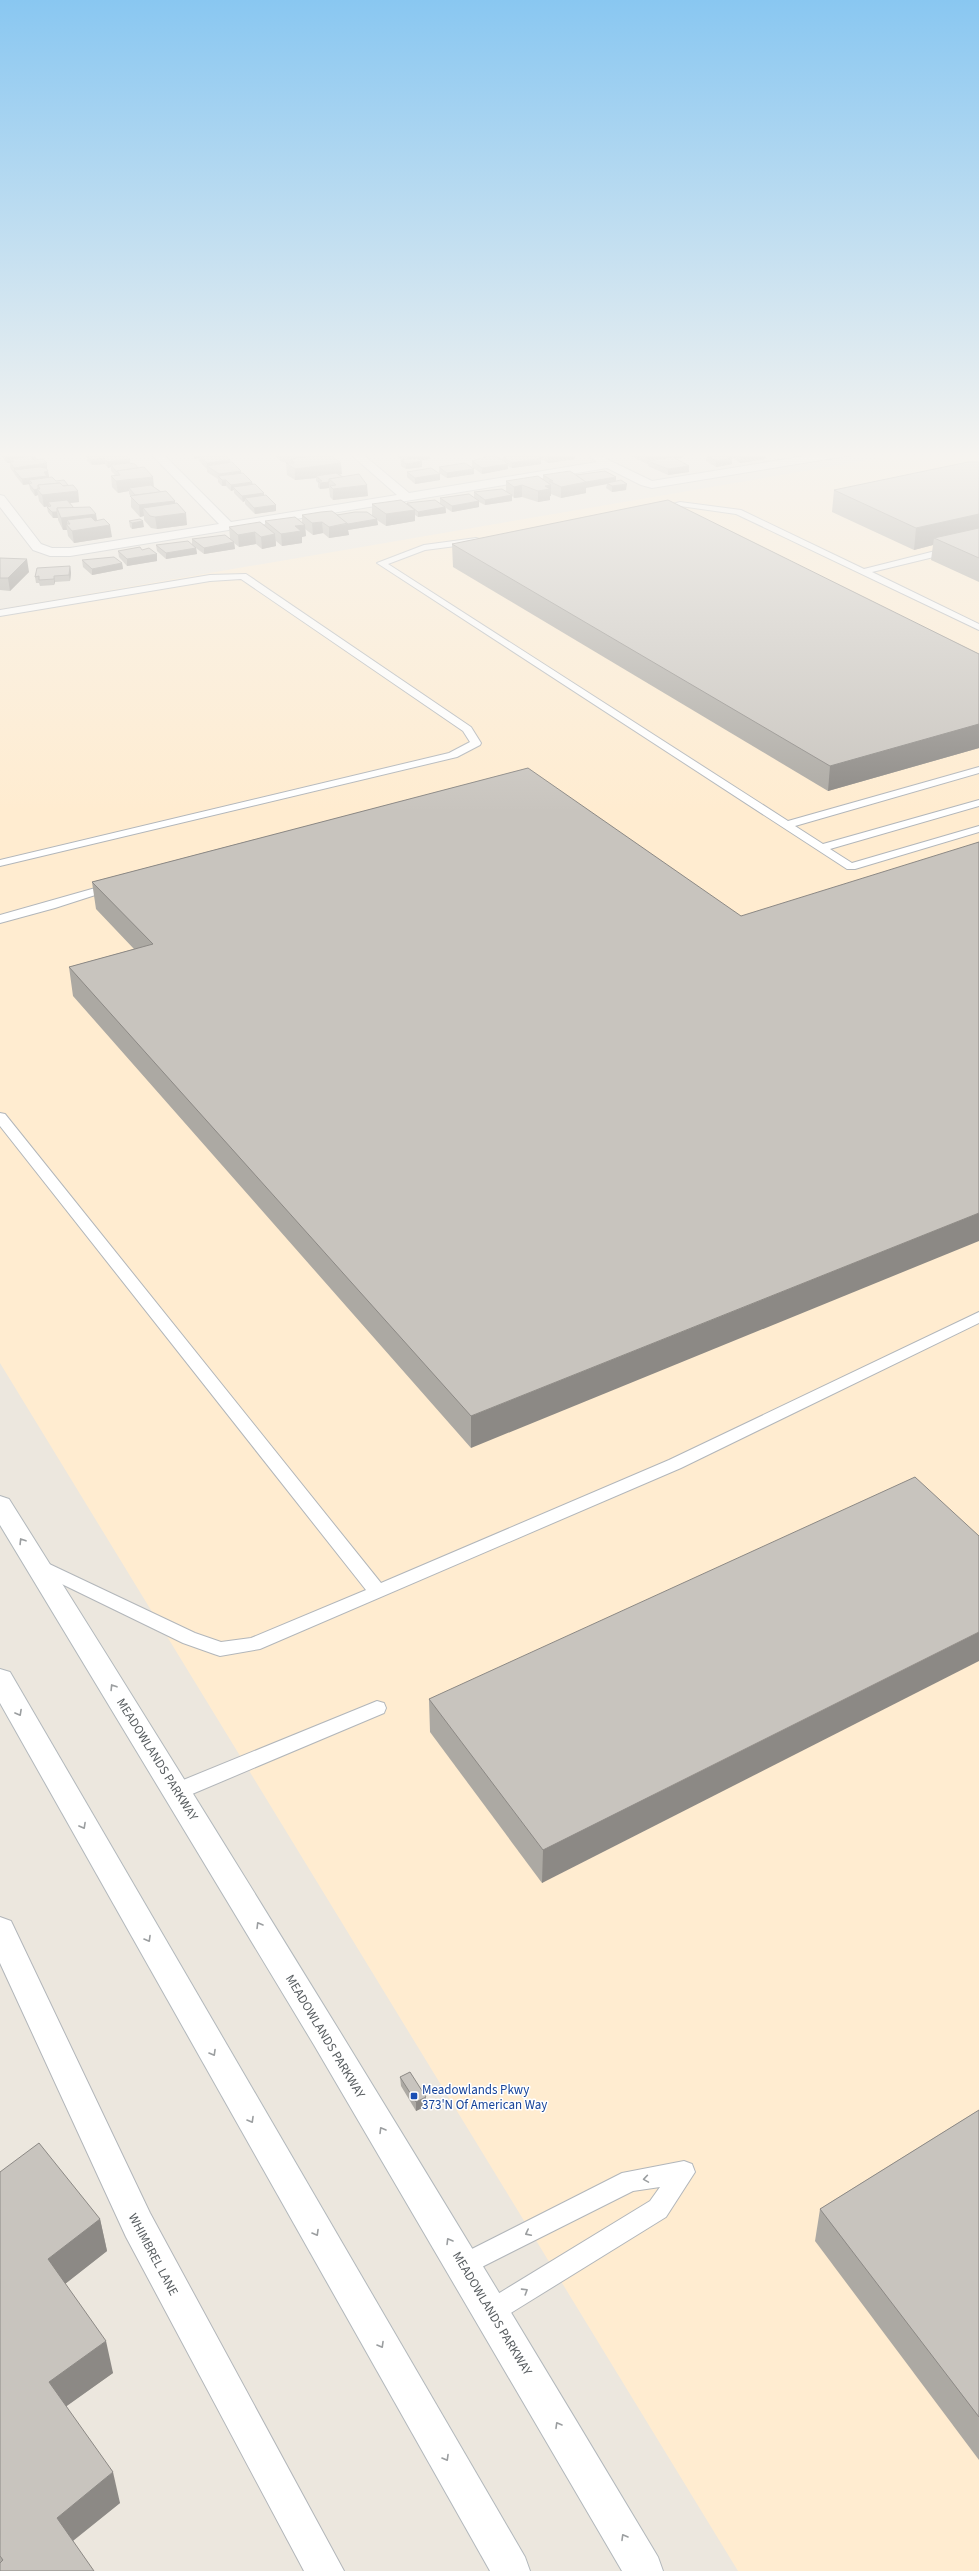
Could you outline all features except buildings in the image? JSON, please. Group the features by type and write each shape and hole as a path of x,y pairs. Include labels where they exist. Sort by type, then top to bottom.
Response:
{"street":[{"name":"MEADOWLANDS PARKWAY","path":"0,1505 178,1791 492,2311 644,2571"},
{"path":"0,1679 511,2571"},
{"name":"WHIMBREL LANE","path":"0,1930 138,2225 324,2571"}],"lane":[{"path":"395,572 851,867 979,829"},
{"path":"863,572 979,627"},
{"path":"0,613 210,578 243,576 467,728 476,743 453,755 0,863"},
{"path":"786,826 979,770"},
{"path":"821,848 979,803"},
{"path":"0,919 51,906 124,882"},
{"path":"0,1116 378,1592"},
{"path":"38,1566 189,1638 220,1649 254,1644 675,1464 979,1317"},
{"path":"178,1791 377,1708"},
{"path":"464,2265 630,2181 684,2172 658,2209 492,2311"}],"shaded area":[{"path":"216,572 979,572 979,2571 738,2571 0,1363 0,609"}],"place":[{"name":"Meadowlands Pkwy 373'N Of American Way","path":"414,2096"}]}
